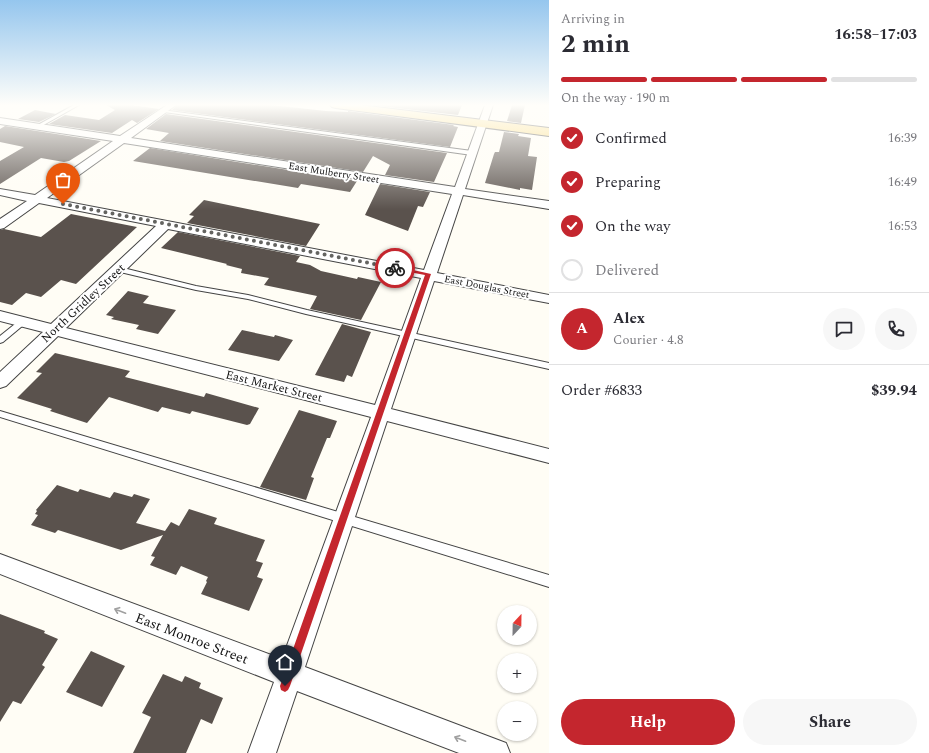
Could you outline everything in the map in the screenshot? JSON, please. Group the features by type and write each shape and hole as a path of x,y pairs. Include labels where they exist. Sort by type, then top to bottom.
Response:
{"street":[{"path":"0,224 120,140"},
{"name":"East Mulberry Street","path":"130,140 549,205"},
{"path":"262,753 428,274 477,140"},
{"name":"East Douglas Street","path":"0,192 428,274 549,299"},
{"name":"North Gridley Street","path":"0,382 166,224"},
{"name":"East Market Street","path":"0,316 549,456"},
{"name":"East Monroe Street","path":"0,564 218,649 289,673 496,753"}],"lane":[{"path":"378,140 472,153"},
{"path":"119,269 196,288 248,297 306,312 549,366"},
{"path":"0,340 23,322"},
{"path":"0,414 549,581"}],"building":[{"path":"0,140 101,141 69,161 64,162 41,158 0,184 0,161 24,147 0,142"},
{"path":"354,140 447,153 434,182 385,175 390,165 373,156 363,172 160,141"},
{"path":"398,140 453,140 450,147"},
{"path":"502,140 531,140 528,156 537,157 532,190 520,188 520,190 485,183 494,154 495,152 499,152"},
{"path":"150,148 357,181 350,192 301,184 298,188 133,161"},
{"path":"380,184 430,192 423,207 418,206 408,231 365,215"},
{"path":"204,200 320,224 306,246 187,223 194,216 189,215"},
{"path":"71,214 137,227 76,284 61,280 41,297 26,293 12,305 0,302 0,230 4,229 41,237"},
{"path":"178,232 300,256 296,262 310,265 321,271 357,279 358,277 381,282 361,320 310,309 317,296 264,285 269,278 241,273 242,269 226,265 227,264 161,248"},
{"path":"128,291 149,296 143,303 176,310 158,334 136,329 139,325 111,319 114,317 106,315"},
{"path":"342,324 371,332 352,377 347,375 344,382 315,375"},
{"path":"242,330 274,337 275,335 293,340 279,361 228,350"},
{"path":"55,353 130,371 125,377 204,397 206,393 259,408 250,424 247,425 192,411 190,414 162,407 158,412 109,397 87,423 50,411 52,409 17,398 42,373 36,372"},
{"path":"299,410 337,421 330,438 327,438 311,477 314,478 306,500 260,487"},
{"path":"57,485 78,492 80,489 110,498 114,492 132,497 134,494 150,499 136,523 165,531 171,522 179,526 189,509 217,518 214,524 265,540 256,561 263,563 257,577 263,579 249,611 201,594 208,577 181,566 176,575 150,565 155,557 151,556 163,535 121,550 58,530 55,533 31,525 38,515 35,514 37,511 36,510"},
{"path":"0,614 45,631 44,633 58,639 42,665 45,667 21,704 13,701 0,722"},
{"path":"91,651 125,666 102,707 66,692"},
{"path":"163,674 182,682 185,676 201,683 199,688 223,698 212,724 201,719 186,753 133,753 151,717 142,713"}],"way so far":[{"path":"63,204 395,268"}],"route":[{"path":"285,686 428,274 395,268"}]}
